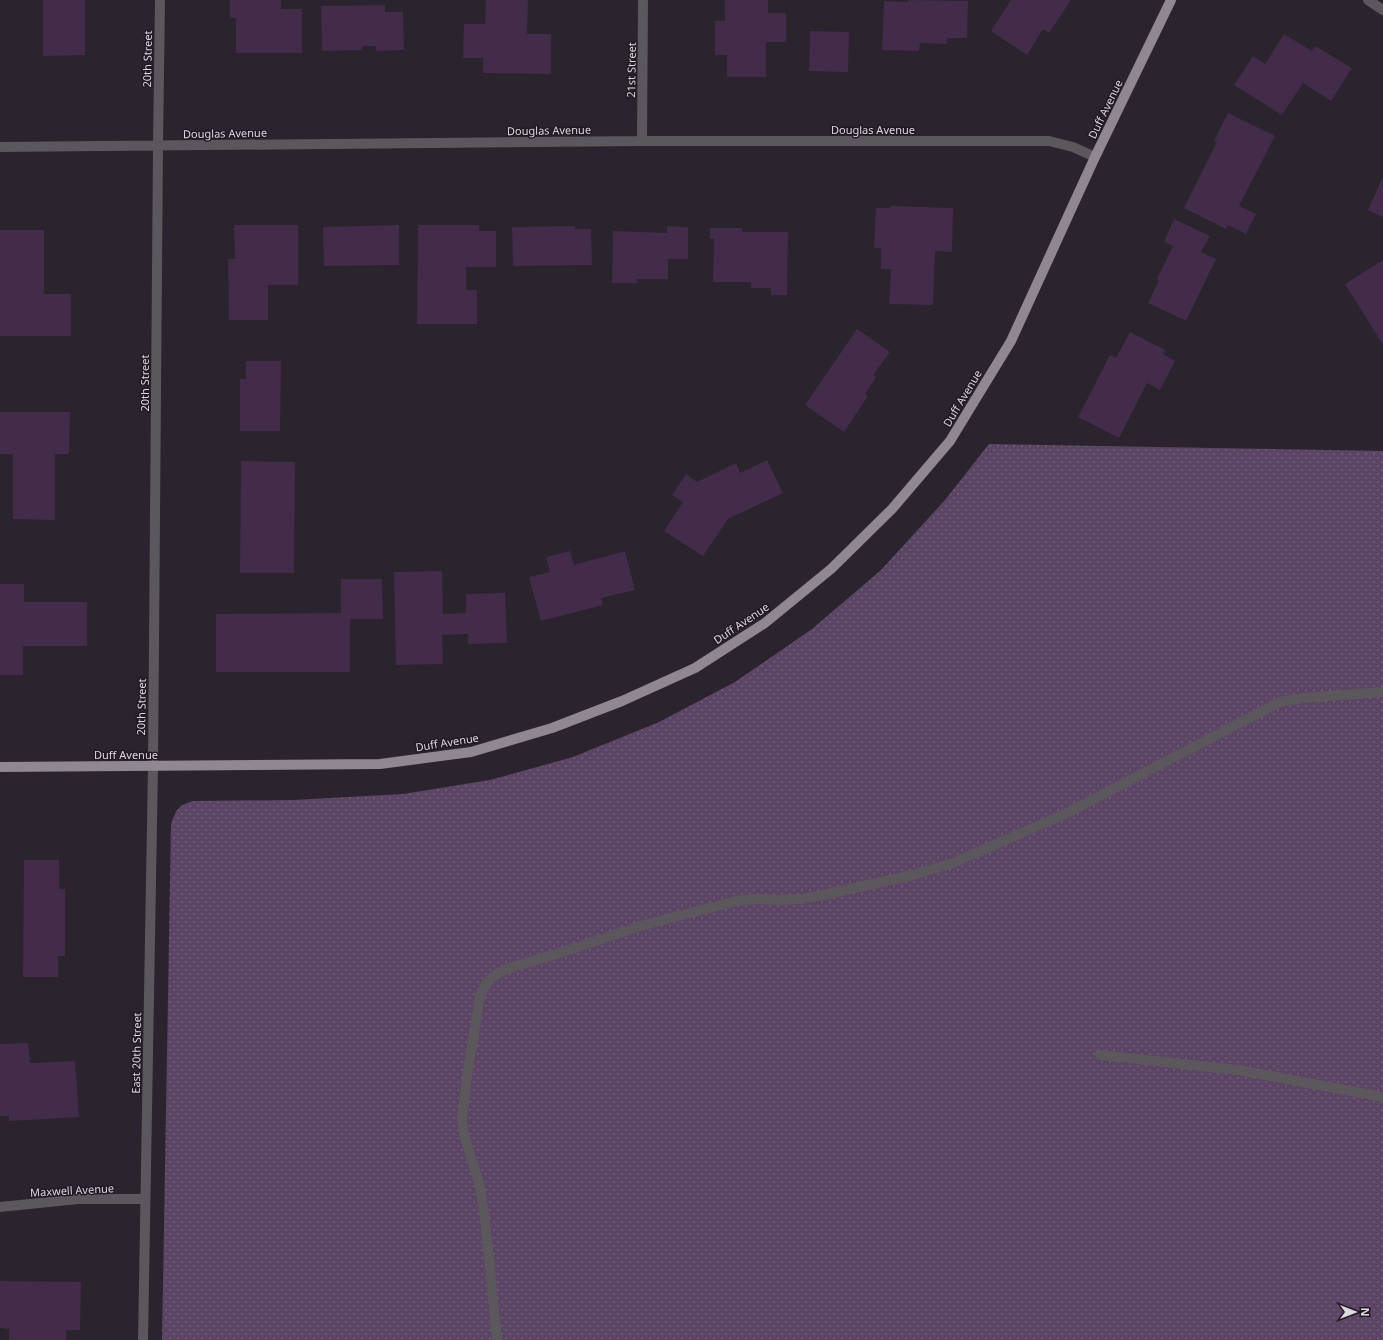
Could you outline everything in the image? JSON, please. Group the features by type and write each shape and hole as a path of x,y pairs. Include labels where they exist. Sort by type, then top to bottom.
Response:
{"main road":[{"name":"Duff Avenue","path":"0,767 380,764 470,752 552,728 622,700 695,668 765,623 831,569 892,509 950,441 1011,341 1095,157 1171,0"}],"street":[{"name":"20th Street","path":"152,766 160,0"},
{"name":"21st Street","path":"642,141 643,0"},
{"path":"1368,0 1383,10"},
{"name":"Douglas Avenue","path":"0,146 158,146 642,141 1049,141 1073,147 1095,157"},
{"path":"497,1340 484,1212 480,1187 464,1134 462,1119 467,1076 480,996 486,984 495,975 509,968 644,926 736,901 755,899 801,899 913,875 953,863 1068,813 1280,702 1302,698 1383,692"},
{"name":"East 20th Street","path":"143,1340 152,766"},
{"path":"1100,1055 1238,1070 1383,1097"},
{"name":"Maxwell Avenue","path":"0,1207 78,1199 146,1199"}],"shaded area":[{"path":"989,444 1383,451 1383,1340 162,1340 171,824 179,808 189,802 194,801 293,800 403,794 490,780 573,757 659,722 735,682 812,629 881,570 945,500"}],"building":[{"path":"43,0 85,0 85,55 43,56"},
{"path":"230,0 281,0 281,9 302,9 302,53 236,53 236,18 230,18"},
{"path":"486,0 528,0 527,34 551,34 551,74 483,73 483,58 463,58 464,24 485,24"},
{"path":"725,0 768,0 768,13 786,13 786,42 766,42 766,77 727,77 727,55 715,55 715,21 725,21"},
{"path":"908,0 968,1 967,38 947,38 947,44 920,43 919,51 882,50 884,1 908,2"},
{"path":"1011,0 1071,0 1049,33 1043,29 1027,55 991,31"},
{"path":"385,5 385,12 403,12 404,50 376,51 376,46 362,46 362,50 322,51 321,6"},
{"path":"810,31 849,32 848,72 809,71"},
{"path":"1284,34 1312,51 1315,46 1352,68 1331,101 1303,83 1282,115 1234,85 1253,56 1265,64"},
{"path":"1228,113 1275,136 1239,206 1256,214 1246,234 1228,225 1226,229 1184,208 1217,142 1214,141"},
{"path":"1383,177 1383,217 1368,210"},
{"path":"890,206 953,208 952,252 935,251 933,305 889,304 891,269 881,269 881,248 874,248 876,208 890,208"},
{"path":"1174,219 1210,236 1201,252 1216,259 1186,321 1148,303 1159,280 1157,279 1173,246 1164,242"},
{"path":"234,225 298,225 298,285 268,285 268,320 229,320 228,259 235,259"},
{"path":"399,225 399,265 324,266 323,227"},
{"path":"418,225 479,225 479,231 496,231 496,267 466,267 466,290 477,290 477,324 417,324"},
{"path":"575,226 575,229 591,229 592,265 513,266 512,227"},
{"path":"667,226 688,227 688,259 668,259 668,279 637,279 637,283 612,283 613,231 667,233"},
{"path":"710,228 742,228 742,232 788,232 787,295 771,295 771,288 751,288 751,282 713,282 714,239 710,239"},
{"path":"0,230 44,230 44,294 71,294 71,336 0,336"},
{"path":"1383,260 1383,345 1345,284"},
{"path":"857,329 890,352 873,375 876,377 865,394 868,396 844,432 805,405"},
{"path":"1130,332 1165,350 1163,354 1175,361 1160,390 1147,383 1119,438 1078,417 1110,355 1116,358"},
{"path":"246,361 281,361 280,431 240,431 240,379 246,379"},
{"path":"0,412 70,412 69,454 55,454 55,520 13,519 13,454 0,454"},
{"path":"767,460 783,493 728,519 703,556 664,531 683,502 672,495 686,474 697,482 736,463 740,473"},
{"path":"241,461 295,462 294,573 240,573"},
{"path":"570,551 574,565 625,551 635,590 601,598 603,605 541,621 529,577 550,572 546,557"},
{"path":"442,571 443,614 466,613 466,594 505,593 507,643 468,644 468,634 442,635 443,664 396,665 394,572"},
{"path":"341,579 382,579 383,619 350,619 350,672 216,672 216,614 341,613"},
{"path":"0,584 24,584 24,602 87,602 87,646 23,646 23,675 0,675"},
{"path":"24,860 59,860 59,889 65,889 65,956 58,956 58,977 23,977"},
{"path":"28,1043 30,1063 75,1061 79,1117 9,1121 9,1116 0,1116 0,1044"},
{"path":"0,1281 81,1282 80,1330 66,1330 66,1340 9,1340 9,1329 0,1328"}]}
